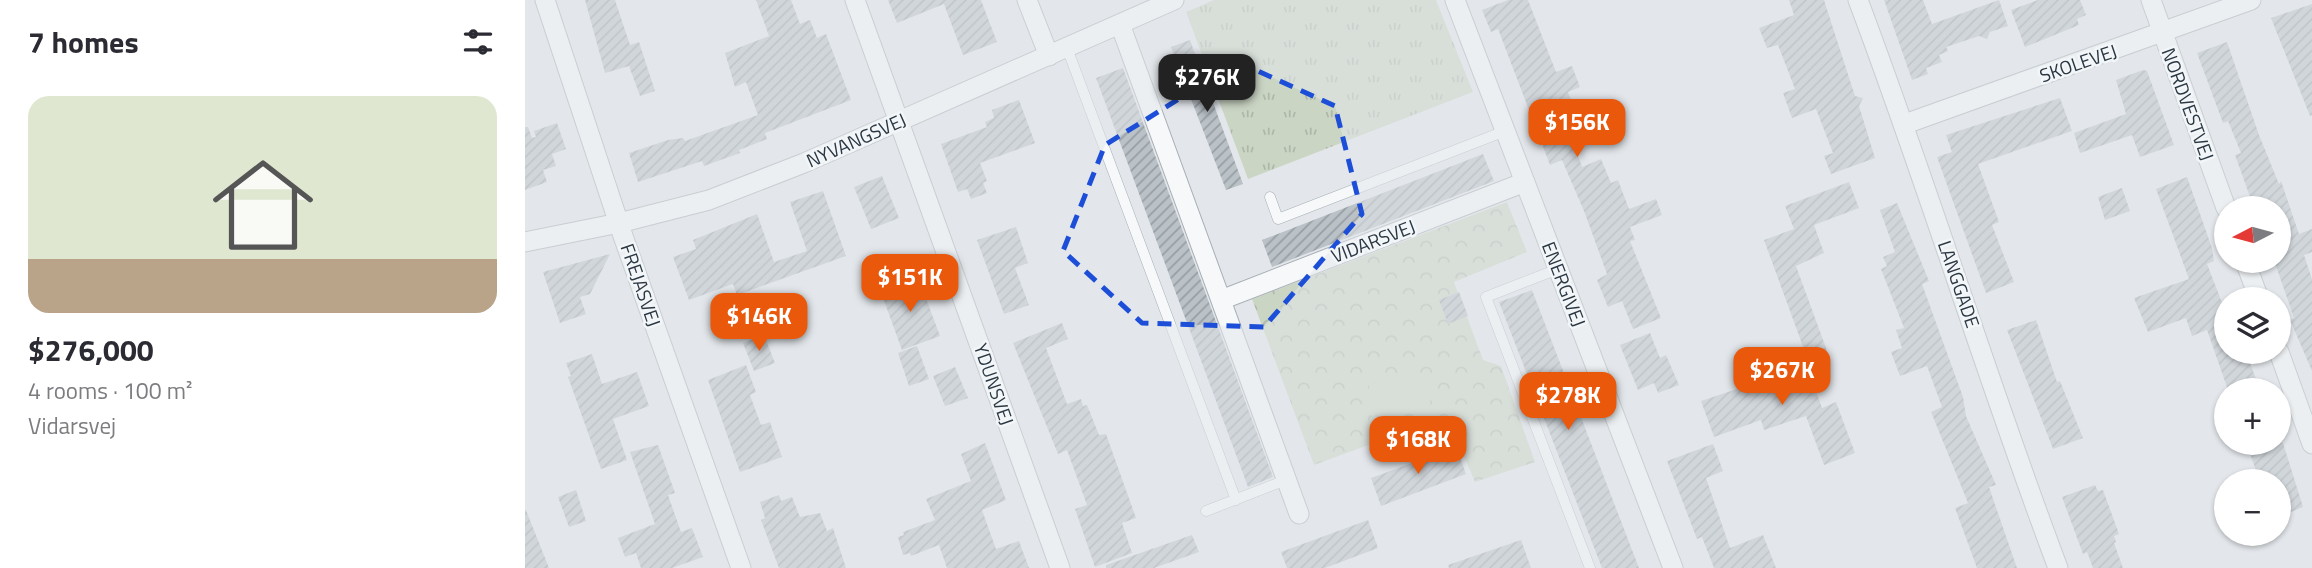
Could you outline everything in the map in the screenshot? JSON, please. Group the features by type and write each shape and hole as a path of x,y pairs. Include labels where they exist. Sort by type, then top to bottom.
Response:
{"street":[{"name":"FREJASVEJ","path":"545,0 619,223 741,568"},
{"name":"YDUNSVEJ","path":"855,0 1060,568"},
{"path":"1027,0 1049,56"},
{"name":"NYVANGSVEJ","path":"525,242 619,223 709,200 900,121 1174,0"},
{"name":"ENERGIVEJ","path":"1455,0 1672,568"},
{"name":"LANGGADE","path":"1858,0 1905,124 2027,484 2059,568"},
{"name":"NORDVESTVEJ","path":"2151,0 2222,196"},
{"name":"SKOLEVEJ","path":"1905,124 2251,0"},
{"path":"1120,24 1299,513"},
{"name":"VIDARSVEJ","path":"1221,300 1525,182"},
{"path":"2283,364 2312,444"}],"lane":[{"path":"1067,48 1236,500"},
{"path":"1270,197 1278,219 1505,131"},
{"path":"1558,269 1486,296 1591,568"},
{"path":"1206,511 1286,480"}],"highlighted area":[{"path":"1238,62 1335,106 1362,214 1264,327 1142,323 1063,251 1105,145"}],"green space":[{"path":"1214,0 1436,0 1473,92 1248,179 1186,12"},
{"path":"1507,202 1527,252 1454,282 1483,360 1501,366 1535,462 1475,482 1447,416 1314,465 1252,299"},
{"path":"1428,377 1431,411 1371,416 1369,383"}],"building":[{"path":"585,0 615,0 630,45 639,42 655,91 640,96 629,66 605,73"},
{"path":"756,0 791,0 800,24 810,20 817,38 826,34 851,100 765,133 767,139 739,150 740,153 704,166 702,161 638,182 629,153 668,140 683,138 685,141 758,115 746,82 735,87 725,53 769,36"},
{"path":"888,0 981,0 997,42 963,55 944,4 897,23"},
{"path":"1508,0 1528,0 1556,72 1572,66 1580,87 1568,92 1580,124 1568,128 1582,167 1601,159 1611,183 1618,180 1629,209 1656,199 1662,215 1630,227 1635,240 1630,241 1661,318 1633,329 1622,301 1608,307 1597,280 1607,274 1584,211 1562,160 1550,165 1498,29 1491,32 1482,10"},
{"path":"1789,0 1824,0 1855,96 1863,98 1859,106 1875,158 1831,174 1824,156 1833,153 1816,109 1792,118 1783,93 1795,89 1778,45 1767,48 1759,28 1794,15"},
{"path":"1884,0 1923,0 1932,24 1999,0 2008,26 1990,32 1987,39 1979,36 1946,47 1948,51 1939,55 1942,62 1926,68 1928,74 1912,80"},
{"path":"2038,0 2080,0 2086,15 2077,19 2079,25 2025,47 2011,10"},
{"path":"2312,4 2312,115 2310,116 2271,18"},
{"path":"1190,40 1243,184 1226,190 1171,47"},
{"path":"2227,42 2259,135 2286,196 2250,196 2235,155 2241,153 2228,121 2223,123 2197,53"},
{"path":"1123,68 1273,477 1248,487 1096,78"},
{"path":"2147,71 2174,145 2140,157 2132,135 2080,153 2074,133 2126,114 2116,80"},
{"path":"2060,98 2072,131 1978,164 1999,222 1992,225 2014,282 1986,293 1937,157 1952,152 1946,135"},
{"path":"1019,100 1035,143 980,163 987,181 983,183 987,193 971,199 967,189 958,192 941,144 987,127 985,122 994,118 992,110"},
{"path":"557,123 566,149 552,154 556,166 543,170 547,182 525,190 525,127 528,127 532,138 536,137 534,131"},
{"path":"1483,154 1494,181 1272,267 1262,240"},
{"path":"882,176 899,218 871,229 854,187"},
{"path":"2187,177 2212,248 2214,261 2207,264 2216,287 2214,350 2207,330 2192,336 2186,318 2148,332 2134,298 2189,279 2156,189"},
{"path":"1849,182 1859,208 1814,225 1824,253 1796,266 1829,356 1809,363 1764,240 1794,229 1785,206"},
{"path":"2122,188 2130,211 2105,220 2098,197"},
{"path":"823,191 846,256 737,295 733,284 689,300 673,257 696,249 693,240 757,214 774,262 807,251 790,202"},
{"path":"1897,203 1929,281 1922,284 1963,397 1966,416 1996,485 1989,487 2017,568 1977,568 1955,508 1968,503 1931,412 1942,407 1927,366 1900,376 1891,352 1902,348 1896,330 1904,328 1881,269 1887,266 1883,257 1895,252 1880,210"},
{"path":"2291,210 2299,234 2312,229 2312,252 2304,255 2312,279 2312,371 2291,322 2294,318 2291,309 2291,287 2283,287 2278,273 2291,273"},
{"path":"1016,227 1028,263 1015,268 1029,305 1004,314 977,240"},
{"path":"610,254 590,294 580,297 586,314 560,323 543,272"},
{"path":"911,276 918,295 924,293 940,336 902,350 883,298 889,296 885,286"},
{"path":"1532,290 1639,568 1602,568 1499,302"},
{"path":"1459,292 1468,316 1448,324 1439,300"},
{"path":"2036,320 2057,382 2060,381 2083,438 2053,449 2007,330"},
{"path":"1062,323 1068,339 1046,348 1067,404 1081,399 1083,406 1087,405 1099,435 1106,434 1136,518 1122,523 1132,553 1095,567 1075,509 1087,505 1067,450 1058,454 1013,343"},
{"path":"1650,333 1660,358 1666,355 1679,385 1658,393 1654,383 1638,390 1620,345"},
{"path":"764,335 775,363 754,371 743,343"},
{"path":"917,346 929,379 909,386 898,353"},
{"path":"1801,351 1822,408 1836,402 1855,453 1824,465 1806,416 1764,430 1761,420 1714,437 1701,401 1767,379 1762,366"},
{"path":"592,354 602,384 637,372 649,406 613,419 627,460 601,469 568,377 571,376 566,363"},
{"path":"2219,364 2250,364 2256,378 2224,378"},
{"path":"746,365 756,392 750,395 761,425 770,422 782,457 740,472 708,380"},
{"path":"955,367 968,398 945,406 933,376"},
{"path":"985,443 1006,500 982,510 996,549 1019,541 1029,568 947,568 939,545 911,556 910,553 903,555 898,537 904,535 903,532 935,520 926,499 971,481 961,454"},
{"path":"1713,444 1723,471 1706,478 1730,548 1763,535 1776,568 1714,568 1702,537 1697,539 1667,461"},
{"path":"658,445 675,493 668,495 681,532 692,528 703,557 672,568 641,568 636,553 625,557 618,538 655,524 630,452"},
{"path":"1456,447 1466,474 1381,506 1371,478"},
{"path":"2250,455 2287,455 2303,507 2291,512 2291,469 2256,469"},
{"path":"2095,485 2098,491 2103,490 2119,534 2114,536 2114,543 2123,568 2093,568 2087,552 2083,554 2062,497"},
{"path":"576,490 586,521 569,527 558,497"},
{"path":"779,495 781,501 792,497 800,517 820,513 827,531 833,528 846,568 779,568 761,520 765,518 760,502"},
{"path":"526,510 549,568 525,568"},
{"path":"1368,520 1378,548 1325,568 1287,568 1281,552"},
{"path":"1192,535 1199,552 1154,568 1106,568 1106,565"},
{"path":"1521,540 1531,568 1449,568 1448,565"}]}
